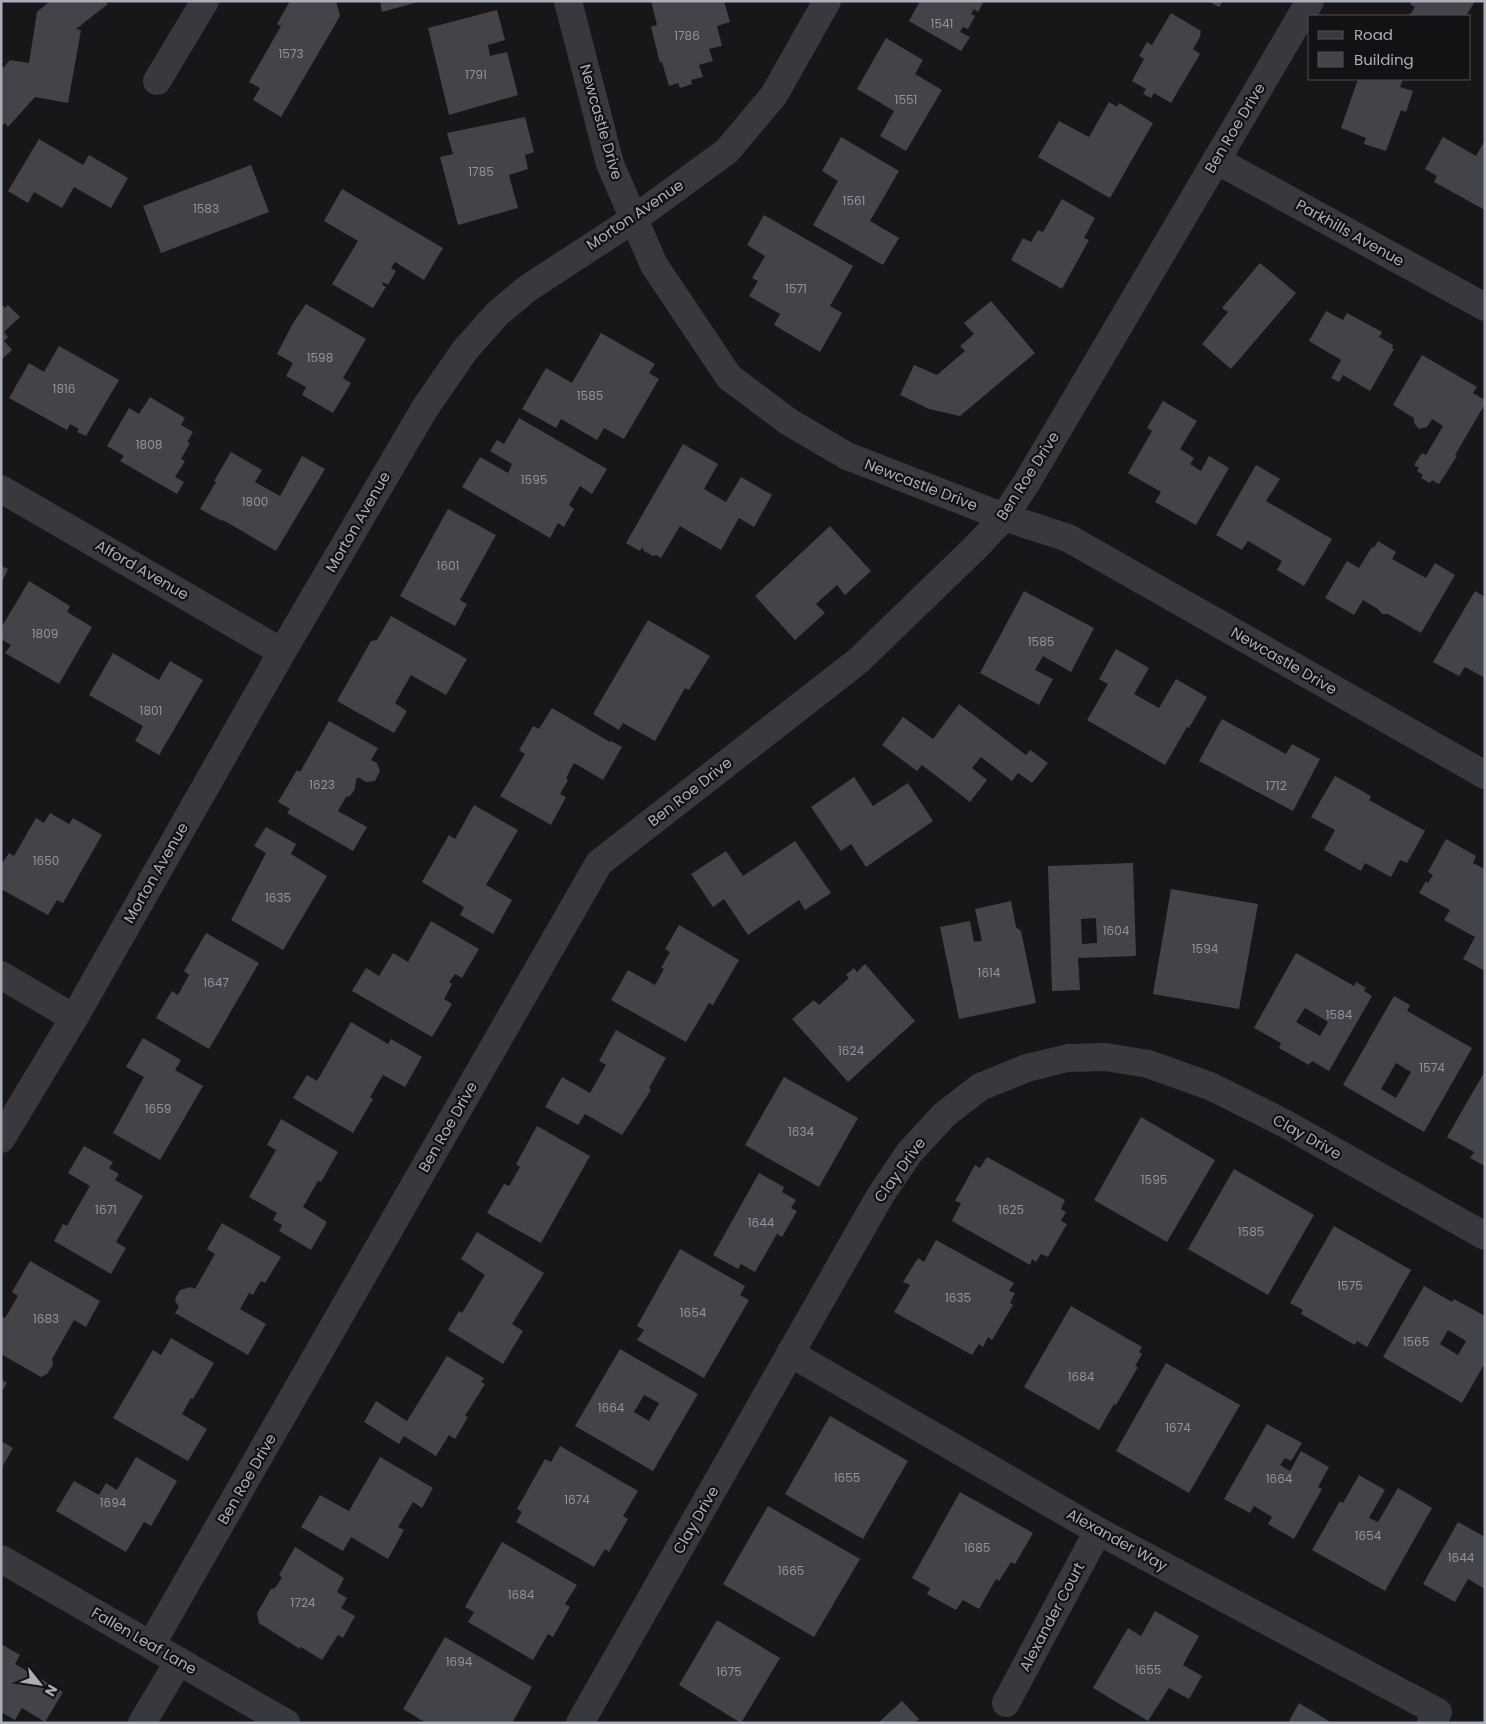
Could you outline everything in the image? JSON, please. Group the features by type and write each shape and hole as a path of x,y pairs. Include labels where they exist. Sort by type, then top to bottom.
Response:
{"street":[{"path":"158,81 205,1"},
{"name":"Newcastle Drive","path":"568,1 610,164 654,265 729,377 789,422 847,456 1004,517 1068,538 1485,775"},
{"name":"Morton Avenue","path":"1,1139 74,1018 282,652 425,408 465,350 498,313 528,288 634,219 727,151 774,94 827,1"},
{"name":"Ben Roe Drive","path":"151,1645 599,863 858,661 977,546 1004,517 1028,482 1310,1"},
{"name":"Parkhills Avenue","path":"1216,160 1485,307"},
{"name":"Alford Avenue","path":"1,489 282,652"},
{"path":"1,975 74,1018"},
{"name":"Clay Drive","path":"580,1723 880,1196 909,1153 944,1115 980,1087 1027,1068 1068,1058 1106,1058 1148,1064 1210,1086 1284,1124 1485,1236"},
{"name":"Alexander Way","path":"790,1353 1098,1531 1438,1712 1431,1723"},
{"name":"Alexander Court","path":"1006,1703 1098,1531"},
{"name":"Fallen Leaf Lane","path":"1,1559 286,1723"},
{"path":"142,1723 179,1661"}],"building":[{"path":"50,1 105,1 108,4 76,29 81,30 68,103 35,97 8,127 5,123 1,127 1,70 10,60 29,63 37,12"},
{"path":"290,1 336,1 340,16 281,117 253,100 260,88 249,82 281,26 277,24"},
{"path":"380,1 418,1 418,2 382,12"},
{"path":"651,1 724,1 730,22 717,26 722,46 709,49 713,61 699,65 703,77 691,80 692,84 680,88 678,83 669,86 662,62 660,63 651,27 657,25"},
{"path":"920,1 984,1 978,12 974,9 971,14 975,16 968,29 963,27 960,32 970,37 961,51 909,21"},
{"path":"1208,1 1223,1 1219,7"},
{"path":"1411,1 1475,1 1467,15 1410,15 1415,7 1410,4"},
{"path":"497,10 505,40 488,45 490,56 507,52 518,95 449,115 428,28"},
{"path":"1171,13 1201,31 1201,35 1193,49 1200,54 1171,103 1154,93 1151,98 1143,94 1146,89 1132,81 1144,59 1139,56 1147,42 1152,45"},
{"path":"886,38 923,60 915,74 942,90 906,151 880,136 894,111 857,89"},
{"path":"1358,80 1403,80 1400,87 1413,91 1406,112 1401,110 1386,151 1364,144 1366,138 1341,128"},
{"path":"1109,102 1117,107 1119,103 1153,123 1110,198 1038,157 1059,121 1089,137"},
{"path":"525,117 534,152 525,155 528,169 509,175 518,208 458,225 440,157 453,154 447,133"},
{"path":"841,137 899,171 870,221 899,238 883,265 813,225 838,181 822,171"},
{"path":"1443,137 1476,156 1485,140 1485,210 1434,182 1437,176 1425,169"},
{"path":"39,139 83,165 89,155 128,178 111,208 74,187 62,208 34,192 28,203 8,191"},
{"path":"251,165 269,212 161,253 143,206"},
{"path":"342,189 443,248 424,280 395,262 391,268 396,271 388,285 383,282 382,284 386,287 373,308 332,284 358,241 324,221"},
{"path":"1062,199 1095,218 1084,238 1089,240 1062,289 1011,260 1023,238 1031,242 1038,230 1043,232"},
{"path":"764,215 853,266 830,306 842,313 820,352 774,325 780,314 749,296 758,281 752,278 765,256 747,245"},
{"path":"1260,263 1296,293 1231,369 1202,344 1228,312 1222,308"},
{"path":"991,301 1035,353 960,416 929,409 900,395 914,365 937,375 965,351 960,346 974,334 964,323"},
{"path":"1,304 5,308 8,305 20,317 4,332 8,337 4,341 12,350 1,360"},
{"path":"306,304 366,339 343,378 351,383 333,413 302,395 306,387 286,376 293,363 277,354 293,323"},
{"path":"1326,311 1343,320 1347,313 1382,332 1379,337 1393,345 1392,348 1394,349 1370,391 1343,375 1339,382 1331,378 1341,360 1309,341"},
{"path":"601,333 655,364 649,373 659,379 624,439 604,428 597,440 561,419 556,428 522,409 546,368 572,383"},
{"path":"59,346 119,380 86,436 77,432 79,429 70,424 67,430 9,398 29,363 44,372"},
{"path":"1422,355 1477,387 1473,393 1485,400 1485,404 1455,455 1457,456 1439,484 1432,480 1430,483 1421,478 1423,475 1417,471 1419,468 1414,465 1422,453 1426,455 1443,426 1432,419 1427,427 1419,429 1414,423 1414,418 1393,405"},
{"path":"150,397 185,418 181,425 193,432 187,442 190,443 181,459 185,461 175,477 184,482 177,494 120,461 124,456 107,446 129,408 139,414"},
{"path":"1163,401 1197,421 1180,449 1194,458 1190,464 1201,471 1209,456 1229,468 1196,525 1155,502 1161,492 1128,473 1152,431 1147,428"},
{"path":"519,418 607,469 592,494 580,486 569,505 574,509 564,527 558,523 550,538 462,487 480,457 508,473 512,464 490,451 497,440 504,444"},
{"path":"683,444 718,464 704,489 726,502 741,477 772,495 754,527 739,518 721,550 680,526 661,558 644,551 642,547 640,551 626,543"},
{"path":"231,452 262,470 255,482 280,496 302,456 325,469 276,551 200,509"},
{"path":"1256,465 1280,479 1266,501 1332,539 1304,586 1277,570 1282,561 1248,541 1242,550 1216,535"},
{"path":"448,509 496,535 460,600 467,604 455,626 400,596"},
{"path":"830,526 871,571 845,595 837,585 816,604 825,613 795,640 755,596"},
{"path":"1378,541 1396,552 1392,559 1426,578 1435,563 1455,575 1421,633 1388,614 1382,614 1378,609 1363,600 1354,615 1325,598 1347,561 1359,568"},
{"path":"1,566 8,569 1,584"},
{"path":"29,581 70,606 67,612 92,627 59,684 5,653 11,645 1,639 1,628"},
{"path":"1024,591 1094,628 1071,672 1043,656 1035,670 1053,679 1039,705 980,673"},
{"path":"1475,591 1485,597 1485,678 1465,667 1459,676 1433,662"},
{"path":"391,616 467,659 446,695 411,675 395,703 407,711 394,733 337,701 371,641 377,640"},
{"path":"648,620 710,656 689,690 685,688 655,741 623,723 619,730 593,714"},
{"path":"1116,649 1149,668 1134,694 1159,708 1176,679 1207,697 1165,765 1087,720 1108,684 1099,679"},
{"path":"113,653 159,680 170,661 203,680 159,755 135,741 143,726 89,695"},
{"path":"959,704 1026,755 1030,750 1048,763 1032,783 1018,773 1012,781 981,757 972,768 987,780 970,802 922,765 917,771 882,745 903,717 933,739"},
{"path":"552,708 622,747 603,780 574,763 566,778 568,780 560,794 566,797 551,825 500,796 525,754 519,750 533,726 539,729"},
{"path":"1222,719 1286,754 1292,744 1320,759 1293,811 1199,761"},
{"path":"329,721 378,748 371,760 377,763 380,771 375,781 366,782 358,777 355,789 350,796 346,797 338,811 367,827 353,851 287,813 290,809 278,802 297,770 300,772"},
{"path":"1335,776 1371,796 1369,800 1425,831 1407,863 1400,860 1391,877 1365,863 1361,871 1324,850 1335,830 1311,817"},
{"path":"854,777 873,806 908,783 933,821 866,867 851,844 841,851 811,807"},
{"path":"474,805 518,830 486,885 512,900 493,934 460,915 464,907 422,882 449,835 455,839"},
{"path":"50,813 69,824 73,818 102,835 63,903 57,900 48,915 1,889 1,865 9,853 14,856 36,818 44,823"},
{"path":"266,827 296,844 291,854 327,876 283,950 231,920 266,853 254,846"},
{"path":"1446,839 1476,856 1473,863 1485,869 1485,971 1463,959 1475,937 1444,920 1450,910 1419,893 1426,881 1428,883 1433,875 1428,872"},
{"path":"795,841 831,893 805,910 799,900 748,935 724,899 713,907 691,874 726,851 743,876"},
{"path":"1133,863 1136,956 1078,958 1080,990 1052,991 1048,866","holes":["1096,918 1097,943 1082,944 1081,919"]},
{"path":"1171,889 1258,904 1239,1009 1153,994"},
{"path":"1011,901 1016,927 1021,931 1036,1003 959,1019 940,927 970,921 974,942 982,941 975,909"},
{"path":"431,921 479,949 462,978 455,974 449,982 452,984 444,999 452,1004 432,1037 352,991 366,968 379,976 393,953 408,962"},
{"path":"679,925 739,960 713,1005 709,1003 686,1042 611,1000 628,970 655,985 664,969 661,968 670,952 665,949"},
{"path":"206,933 259,963 209,1049 156,1018 172,991 178,995 189,975 184,971"},
{"path":"1296,953 1354,986 1356,982 1366,988 1364,991 1372,996 1329,1071 1312,1061 1309,1065 1279,1048 1281,1043 1254,1028","holes":["1305,1008 1328,1022 1320,1036 1296,1022"]},
{"path":"865,964 915,1021 848,1082 792,1019 814,1000 819,1005 849,978 846,975 854,968 857,972"},
{"path":"1394,996 1410,1005 1407,1011 1472,1048 1424,1132 1343,1085","holes":["1396,1063 1411,1072 1396,1098 1381,1089"]},
{"path":"351,1022 388,1044 391,1039 422,1057 405,1087 383,1075 370,1097 373,1099 353,1133 293,1098 307,1075 317,1081"},
{"path":"616,1030 666,1058 649,1088 651,1090 622,1135 585,1114 578,1125 545,1107 562,1077 590,1093 606,1065 599,1061"},
{"path":"143,1038 181,1060 175,1070 203,1086 160,1160 113,1133 144,1077 126,1067"},
{"path":"1485,1071 1485,1166 1470,1158 1474,1152 1447,1137"},
{"path":"784,1077 858,1118 819,1187 745,1145"},
{"path":"1141,1117 1215,1160 1167,1242 1094,1200"},
{"path":"281,1119 338,1152 321,1182 318,1181 303,1207 327,1222 311,1250 279,1231 282,1225 273,1220 277,1213 249,1197 276,1150 267,1145"},
{"path":"537,1126 590,1156 541,1243 487,1213 504,1184 509,1186 520,1167 516,1164"},
{"path":"84,1146 113,1162 109,1168 119,1174 115,1180 143,1196 116,1242 126,1248 111,1274 54,1241 63,1224 67,1226 90,1186 68,1173"},
{"path":"987,1157 1065,1200 1061,1209 1066,1212 1061,1221 1067,1224 1048,1257 1041,1254 1036,1262 1032,1259 1030,1265 952,1221 961,1203 955,1201 975,1165 980,1168"},
{"path":"1234,1169 1314,1215 1268,1295 1188,1249"},
{"path":"759,1173 784,1187 782,1192 796,1200 791,1208 797,1211 782,1237 777,1234 755,1272 741,1264 738,1269 713,1255"},
{"path":"222,1223 281,1257 265,1283 261,1281 253,1295 249,1293 240,1309 266,1324 248,1355 175,1313 179,1307 175,1301 180,1290 191,1287 195,1289 215,1254 207,1249"},
{"path":"1334,1226 1411,1270 1367,1347 1357,1341 1355,1345 1301,1314 1303,1310 1290,1303"},
{"path":"477,1232 544,1273 512,1324 523,1331 503,1364 448,1330 459,1311 462,1313 485,1275 461,1259"},
{"path":"936,1240 1014,1283 1009,1291 1015,1293 1010,1303 1013,1305 992,1340 988,1337 983,1347 979,1344 972,1355 894,1312 910,1285 903,1282 918,1258 924,1262"},
{"path":"680,1249 745,1286 740,1295 749,1300 704,1378 637,1340 644,1330 637,1326"},
{"path":"30,1261 100,1301 86,1327 74,1320 52,1359 53,1365 47,1374 41,1377 1,1354 1,1316 5,1318 18,1296 12,1292"},
{"path":"1424,1286 1452,1302 1454,1299 1485,1316 1485,1363 1462,1403 1383,1357","holes":["1448,1330 1466,1341 1458,1355 1440,1344"]},
{"path":"1071,1306 1142,1347 1139,1352 1142,1354 1135,1366 1138,1367 1099,1430 1024,1387"},
{"path":"171,1338 214,1363 182,1414 207,1429 188,1461 113,1418 153,1350 161,1355"},
{"path":"620,1349 698,1394 653,1471 575,1426","holes":["644,1395 659,1403 649,1421 634,1412"]},
{"path":"447,1356 484,1378 481,1382 485,1384 465,1416 468,1417 455,1439 449,1435 436,1456 404,1436 399,1444 364,1422 376,1401 407,1421"},
{"path":"1166,1363 1240,1405 1189,1493 1116,1451"},
{"path":"1,1379 7,1383 1,1393"},
{"path":"830,1416 908,1461 863,1539 785,1494"},
{"path":"1267,1424 1302,1443 1291,1461 1285,1458 1280,1465 1290,1471 1301,1451 1329,1467 1318,1487 1322,1489 1294,1539 1268,1524 1272,1517 1254,1506 1250,1513 1224,1499"},
{"path":"1,1441 13,1448 1,1469"},
{"path":"560,1446 638,1491 623,1516 628,1519 609,1552 605,1549 594,1567 516,1522 522,1512 517,1509 545,1459 551,1462"},
{"path":"136,1457 177,1481 151,1526 144,1522 126,1552 56,1511 74,1481 99,1495 106,1483 117,1490"},
{"path":"380,1457 433,1488 422,1508 413,1502 398,1527 404,1530 388,1559 351,1537 343,1551 301,1527 320,1495 349,1511"},
{"path":"1359,1475 1385,1490 1369,1518 1378,1522 1398,1488 1432,1508 1385,1591 1312,1550 1340,1501 1343,1503"},
{"path":"960,1492 1033,1533 1015,1564 1011,1562 999,1581 996,1579 979,1609 963,1600 956,1610 927,1594 930,1588 912,1578"},
{"path":"768,1506 860,1559 814,1637 723,1584"},
{"path":"1458,1522 1485,1537 1485,1589 1468,1579 1455,1602 1423,1584"},
{"path":"502,1542 577,1585 565,1604 570,1607 553,1637 548,1634 533,1660 468,1622 474,1612 465,1607"},
{"path":"295,1547 344,1578 337,1592 347,1598 341,1608 355,1616 343,1638 338,1635 322,1660 301,1647 300,1649 259,1623 257,1613 271,1589 275,1588 282,1578 279,1575"},
{"path":"1155,1611 1199,1636 1183,1665 1202,1676 1189,1699 1169,1688 1148,1721 1093,1688 1128,1628 1141,1636"},
{"path":"717,1620 780,1658 741,1723 679,1685"},
{"path":"445,1637 532,1687 512,1723 426,1723 403,1709"},
{"path":"1,1644 20,1655 15,1664 63,1692 45,1722 22,1708 15,1720 1,1712"},
{"path":"902,1701 919,1719 915,1723 878,1723"},
{"path":"1299,1703 1332,1723 1288,1723"}]}
